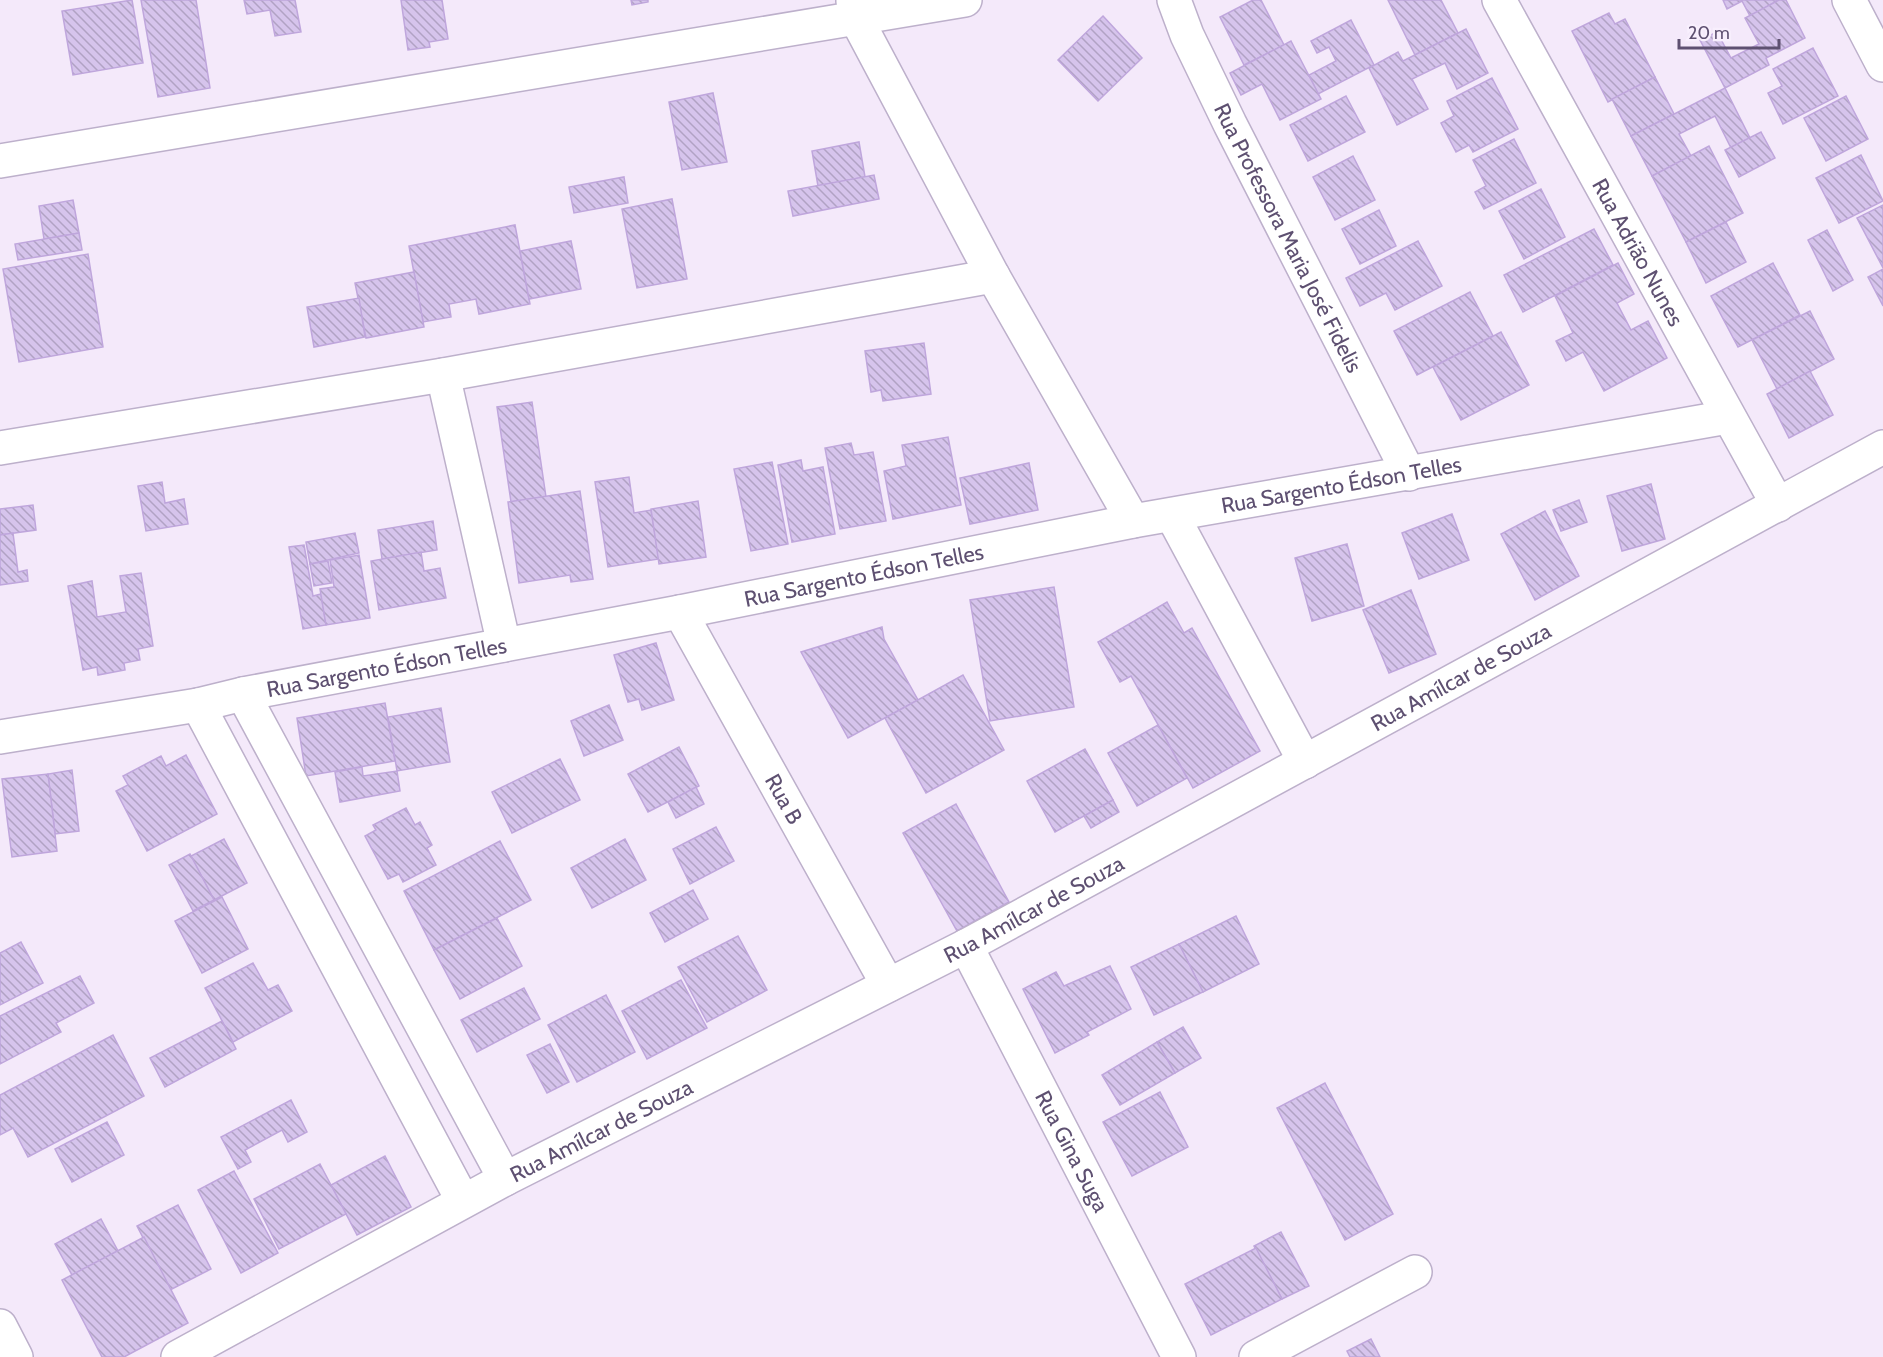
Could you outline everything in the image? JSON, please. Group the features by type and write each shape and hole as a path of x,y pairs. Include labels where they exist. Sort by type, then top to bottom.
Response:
{"street":[{"path":"0,161 855,10 965,0"},
{"name":"Rua Professora Maria José Fidelis","path":"1174,0 1187,35 1230,124 1410,474"},
{"name":"Rua Adrião Nunes","path":"1499,0 1778,505"},
{"path":"1849,0 1883,66"},
{"path":"855,10 993,276 1133,521"},
{"path":"0,448 443,375 993,276"},
{"path":"443,375 504,645"},
{"name":"Rua Sargento Édson Telles","path":"0,737 198,705 243,694 680,612 1133,521 1728,417"},
{"name":"Rua Amílcar de Souza","path":"178,1357 505,1179 966,946 1883,447"},
{"path":"1172,515 1305,762"},
{"name":"Rua B","path":"680,612 888,985"},
{"path":"243,694 391,972 505,1179"},
{"path":"198,705 463,1201"},
{"name":"Rua Gina Suga","path":"966,946 1179,1357"},
{"path":"352,994 391,972"},
{"path":"1256,1357 1415,1272"},
{"path":"0,1326 16,1357"}],"building":[{"path":"132,0 143,63 73,75 62,11"},
{"path":"141,0 196,0 210,88 158,97"},
{"path":"244,0 295,0 301,32 275,36 270,10 247,14"},
{"path":"401,0 442,0 448,39 429,42 430,47 408,50"},
{"path":"631,0 648,0 648,2 632,5"},
{"path":"1253,0 1261,0 1284,45 1244,65 1220,17"},
{"path":"1388,0 1441,0 1458,33 1415,55"},
{"path":"1723,0 1779,0 1750,16 1742,1 1727,9"},
{"path":"1779,0 1786,0 1805,38 1766,58 1769,65 1725,88 1700,40 1717,32 1731,58 1759,44 1745,18"},
{"path":"1609,13 1615,24 1625,19 1655,77 1608,102 1572,31"},
{"path":"1103,16 1142,58 1098,101 1058,60"},
{"path":"1351,20 1374,65 1318,94 1309,75 1336,61 1329,47 1317,53 1311,41"},
{"path":"1466,29 1488,73 1457,89 1445,63 1412,79 1428,109 1397,125 1369,68 1398,52 1403,61"},
{"path":"1291,41 1321,99 1280,120 1262,84 1241,95 1230,73"},
{"path":"1813,48 1838,96 1783,124 1768,93 1782,86 1773,69"},
{"path":"1655,77 1674,114 1631,136 1612,99"},
{"path":"1492,78 1518,129 1473,152 1469,145 1456,152 1441,123 1454,116 1447,101"},
{"path":"1725,88 1750,138 1731,148 1715,116 1679,134 1691,156 1652,176 1631,136"},
{"path":"713,93 727,162 682,170 669,102"},
{"path":"1346,96 1365,132 1308,161 1290,125"},
{"path":"1846,96 1868,139 1826,161 1804,118"},
{"path":"1761,132 1775,158 1739,177 1725,150"},
{"path":"1514,139 1536,183 1484,209 1475,192 1486,186 1473,160"},
{"path":"859,142 865,177 818,186 812,151"},
{"path":"1709,146 1743,213 1686,242 1652,176"},
{"path":"1861,155 1883,201 1839,223 1816,178"},
{"path":"1353,156 1375,200 1335,220 1313,177"},
{"path":"874,175 879,199 793,216 788,191"},
{"path":"624,177 628,203 574,213 569,187"},
{"path":"1541,189 1565,237 1524,259 1499,211"},
{"path":"672,199 687,279 637,288 622,209"},
{"path":"73,200 79,233 44,239 39,206"},
{"path":"1883,205 1883,268 1857,218"},
{"path":"1379,210 1396,246 1360,264 1342,229"},
{"path":"1726,222 1746,262 1706,283 1686,242"},
{"path":"515,225 530,304 479,314 476,299 449,304 451,317 423,322 409,246"},
{"path":"1594,229 1613,265 1523,312 1504,275"},
{"path":"1827,230 1853,280 1833,291 1808,240"},
{"path":"79,233 82,250 18,260 15,244"},
{"path":"571,241 581,289 529,299 520,251"},
{"path":"1418,241 1442,286 1395,310 1386,293 1360,306 1346,278"},
{"path":"88,254 103,347 19,362 3,269"},
{"path":"1618,263 1634,294 1617,303 1631,330 1648,321 1667,358 1604,391 1583,352 1566,361 1556,341 1573,333 1555,296"},
{"path":"1773,263 1800,315 1738,347 1711,296"},
{"path":"1883,269 1883,306 1868,277"},
{"path":"414,272 424,327 366,338 355,283"},
{"path":"1470,292 1493,336 1417,375 1394,331"},
{"path":"359,298 365,337 314,347 307,307"},
{"path":"1810,311 1834,359 1777,389 1752,340"},
{"path":"1501,332 1529,385 1461,420 1433,367"},
{"path":"924,343 931,394 883,401 881,390 871,392 865,351"},
{"path":"1810,371 1833,415 1789,438 1767,394"},
{"path":"532,402 546,497 511,502 497,407"},
{"path":"948,437 961,505 893,519 884,471 906,466 902,445"},
{"path":"851,443 854,455 873,452 886,521 840,529 825,448"},
{"path":"801,460 803,471 823,467 835,534 792,542 778,465"},
{"path":"772,462 788,544 751,551 734,469"},
{"path":"1029,463 1038,510 970,524 960,478"},
{"path":"629,477 634,513 651,510 659,559 608,567 595,482"},
{"path":"162,482 165,503 184,499 188,524 146,531 138,486"},
{"path":"1651,484 1665,539 1622,551 1607,496"},
{"path":"580,491 593,579 571,582 570,575 519,583 508,502"},
{"path":"1579,500 1587,522 1561,531 1553,510"},
{"path":"698,501 706,557 659,564 651,509"},
{"path":"33,505 36,530 0,535 0,509"},
{"path":"1545,511 1579,576 1535,600 1501,534"},
{"path":"1452,514 1469,560 1419,579 1402,533"},
{"path":"433,521 437,550 382,559 378,530"},
{"path":"13,533 18,572 27,570 28,581 0,585 0,535"},
{"path":"355,533 359,553 310,564 306,542"},
{"path":"1347,544 1364,606 1312,621 1295,558"},
{"path":"304,545 313,596 321,594 326,625 303,629 289,547"},
{"path":"421,552 424,571 440,568 446,598 379,610 371,561"},
{"path":"359,555 370,618 326,625 320,589 334,587 330,560"},
{"path":"328,561 332,583 314,586 310,564"},
{"path":"141,573 153,646 138,649 140,660 124,663 125,670 98,675 97,667 83,670 68,586 92,581 97,617 126,612 120,576"},
{"path":"1054,587 1074,707 990,721 970,600"},
{"path":"1411,590 1436,654 1389,673 1363,610"},
{"path":"1167,602 1184,633 1192,628 1260,751 1193,788 1131,676 1120,682 1098,642"},
{"path":"882,627 884,639 918,700 848,738 801,652"},
{"path":"656,643 674,700 642,710 639,699 628,702 614,655"},
{"path":"963,675 1004,750 926,793 885,718"},
{"path":"385,703 395,761 306,776 297,718"},
{"path":"609,705 623,740 584,756 571,721"},
{"path":"441,708 450,762 397,771 388,717"},
{"path":"1158,725 1187,778 1137,806 1108,753"},
{"path":"679,747 699,786 648,812 628,774"},
{"path":"1085,749 1113,800 1055,832 1027,781"},
{"path":"186,755 217,814 147,851 116,791 128,785 123,776 161,756 166,766"},
{"path":"560,759 580,800 512,833 492,792"},
{"path":"362,767 363,776 397,771 400,791 340,802 335,772"},
{"path":"72,770 79,831 55,834 48,774"},
{"path":"48,774 57,851 12,857 2,779"},
{"path":"696,787 704,804 676,818 668,802"},
{"path":"1113,800 1119,812 1091,828 1084,816"},
{"path":"956,804 1009,902 957,931 903,833"},
{"path":"406,808 415,825 420,822 432,845 427,848 436,865 403,882 399,874 388,879 365,836 376,830 373,825"},
{"path":"716,827 734,861 690,884 673,849"},
{"path":"224,839 247,883 214,900 191,856"},
{"path":"625,839 646,880 592,908 571,868"},
{"path":"500,841 531,900 434,950 404,891"},
{"path":"190,854 214,900 193,911 169,865"},
{"path":"693,890 708,919 665,942 650,913"},
{"path":"222,897 248,949 202,973 175,921"},
{"path":"1236,916 1259,964 1203,992 1179,944"},
{"path":"497,918 522,966 460,999 434,950"},
{"path":"738,936 767,990 707,1022 678,967"},
{"path":"21,942 43,983 0,1005 0,953"},
{"path":"1179,944 1203,992 1154,1015 1131,967"},
{"path":"253,963 268,990 278,985 292,1011 233,1042 205,988"},
{"path":"1110,966 1131,1009 1087,1032 1089,1035 1055,1053 1023,989 1056,972 1064,986"},
{"path":"80,976 94,1003 56,1023 61,1032 0,1064 0,1016"},
{"path":"681,980 707,1028 647,1059 622,1011"},
{"path":"524,988 540,1019 477,1052 461,1020"},
{"path":"606,995 635,1052 577,1082 548,1025"},
{"path":"222,1021 236,1049 165,1087 150,1058"},
{"path":"1183,1027 1201,1058 1175,1073 1157,1042"},
{"path":"113,1035 144,1096 28,1157 13,1128 0,1135 0,1095"},
{"path":"1157,1042 1175,1073 1120,1105 1102,1075"},
{"path":"550,1044 569,1082 547,1093 527,1055"},
{"path":"1325,1083 1393,1214 1345,1240 1277,1108"},
{"path":"1160,1092 1188,1147 1132,1176 1103,1122"},
{"path":"291,1100 307,1132 288,1142 282,1130 245,1150 251,1162 238,1169 221,1137"},
{"path":"107,1122 124,1155 72,1182 55,1149"},
{"path":"385,1156 411,1207 357,1235 331,1185"},
{"path":"320,1164 346,1214 279,1249 254,1199"},
{"path":"234,1171 278,1253 241,1273 198,1190"},
{"path":"178,1205 211,1269 170,1290 137,1226"},
{"path":"101,1219 118,1251 72,1275 55,1244"},
{"path":"1281,1232 1309,1286 1282,1299 1254,1246"},
{"path":"144,1237 188,1323 124,1357 102,1357 62,1280"},
{"path":"1256,1248 1282,1299 1211,1335 1185,1284"},
{"path":"1371,1339 1380,1357 1350,1357 1347,1351"}]}
